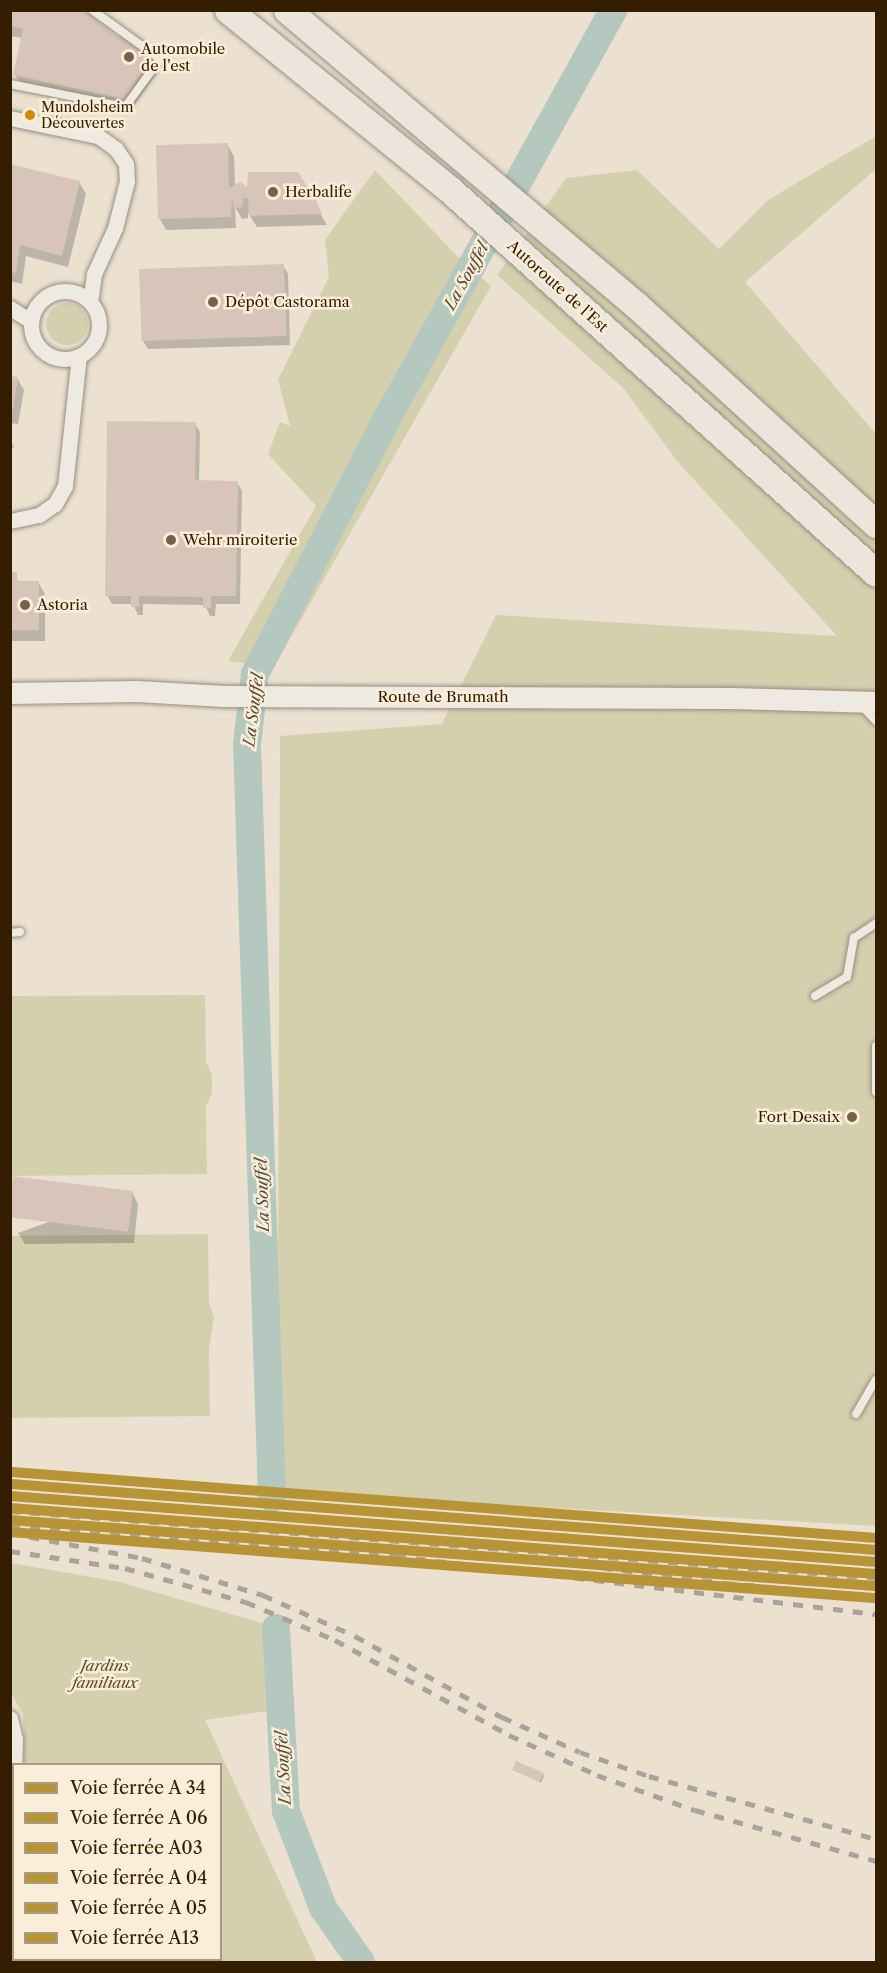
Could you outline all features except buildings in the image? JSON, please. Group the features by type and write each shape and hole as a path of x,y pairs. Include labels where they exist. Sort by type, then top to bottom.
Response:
{"highway":[{"name":"Autoroute de l’Est","path":"228,10 449,189 876,573"},
{"path":"287,10 556,237 876,524"}],"main road":[{"name":"Route de Brumath","path":"10,695 166,693 224,696 867,702"}],"street":[{"path":"10,118 98,136 116,149 126,164 127,181 115,228 94,274 90,301"},
{"path":"31,321 38,305 52,293 70,291 94,274"},
{"path":"56,358 78,356 90,348 99,330 96,310 90,301 70,291"},
{"path":"13,309 38,305"},
{"path":"13,309 31,321 40,348 56,358 74,384"},
{"path":"10,521 39,515 55,504 65,486 78,356"},
{"path":"10,1718 15,1739 14,1763"}],"lane":[{"path":"10,84 126,107 160,59 92,10"},
{"path":"867,702 876,722"},
{"path":"815,996 847,977 854,938 876,923"},
{"path":"10,933 20,932"},
{"path":"876,1046 876,1092"},
{"path":"856,1414 876,1380"}],"green space":[{"path":"876,136 876,169 745,282 876,434 876,1526 556,1508 277,1499 280,736 442,724 496,615 837,636 677,461 624,389 497,275 566,178 637,170 719,249 768,200"},
{"path":"375,170 457,256 491,286 274,667 228,661 316,506 268,454 280,422 290,426 278,380 329,277 325,240"},
{"path":"67,303 75,304 82,309 87,316 87,332 82,339 75,344 67,345 59,344 52,339 47,332 46,324 47,316 52,309 59,304"},
{"path":"205,995 206,1062 212,1075 212,1093 206,1106 207,1174 11,1176 11,996"},
{"path":"208,1234 209,1304 214,1317 209,1348 210,1416 11,1418 11,1236"},
{"name":"Jardins familiaux","path":"11,1563 120,1582 276,1627 276,1710 205,1720 317,1962 126,1962 222,1961 222,1763 24,1763 23,1714 11,1693"}],"waterway":[{"name":"La Souffel","path":"272,1498 247,745 255,674 390,413 613,10"},
{"name":"La Souffel","path":"276,1628 286,1811 323,1908 361,1962"}],"railway":[{"path":"10,1511 876,1578"},
{"path":"10,1525 396,1556 876,1614"},
{"path":"10,1533 142,1558 263,1595 355,1636 502,1717 580,1752 649,1776 876,1839"},
{"path":"10,1551 125,1568 246,1602 335,1640 509,1735 597,1775 695,1810 876,1861"},
{"path":"543,1560 725,1583 876,1596"}],"transit line":[{"path":"12,1472 876,1538"},
{"path":"10,1496 876,1562"},
{"path":"10,1508 875,1574"},
{"path":"10,1520 874,1586"}],"rail line":[{"name":"A03","path":"11,1484 876,1550"},
{"name":"A13","path":"10,1532 873,1598"}],"place":[{"name":"Automobile de l’est","path":"129,57"},
{"name":"Mundolsheim Découvertes","path":"30,115"},
{"name":"Herbalife","path":"273,192"},
{"name":"Dépôt Castorama","path":"213,302"},
{"name":"Wehr miroiterie","path":"171,540"},
{"name":"Astoria","path":"25,605"},
{"name":"Fort Desaix","path":"852,1117"}]}
